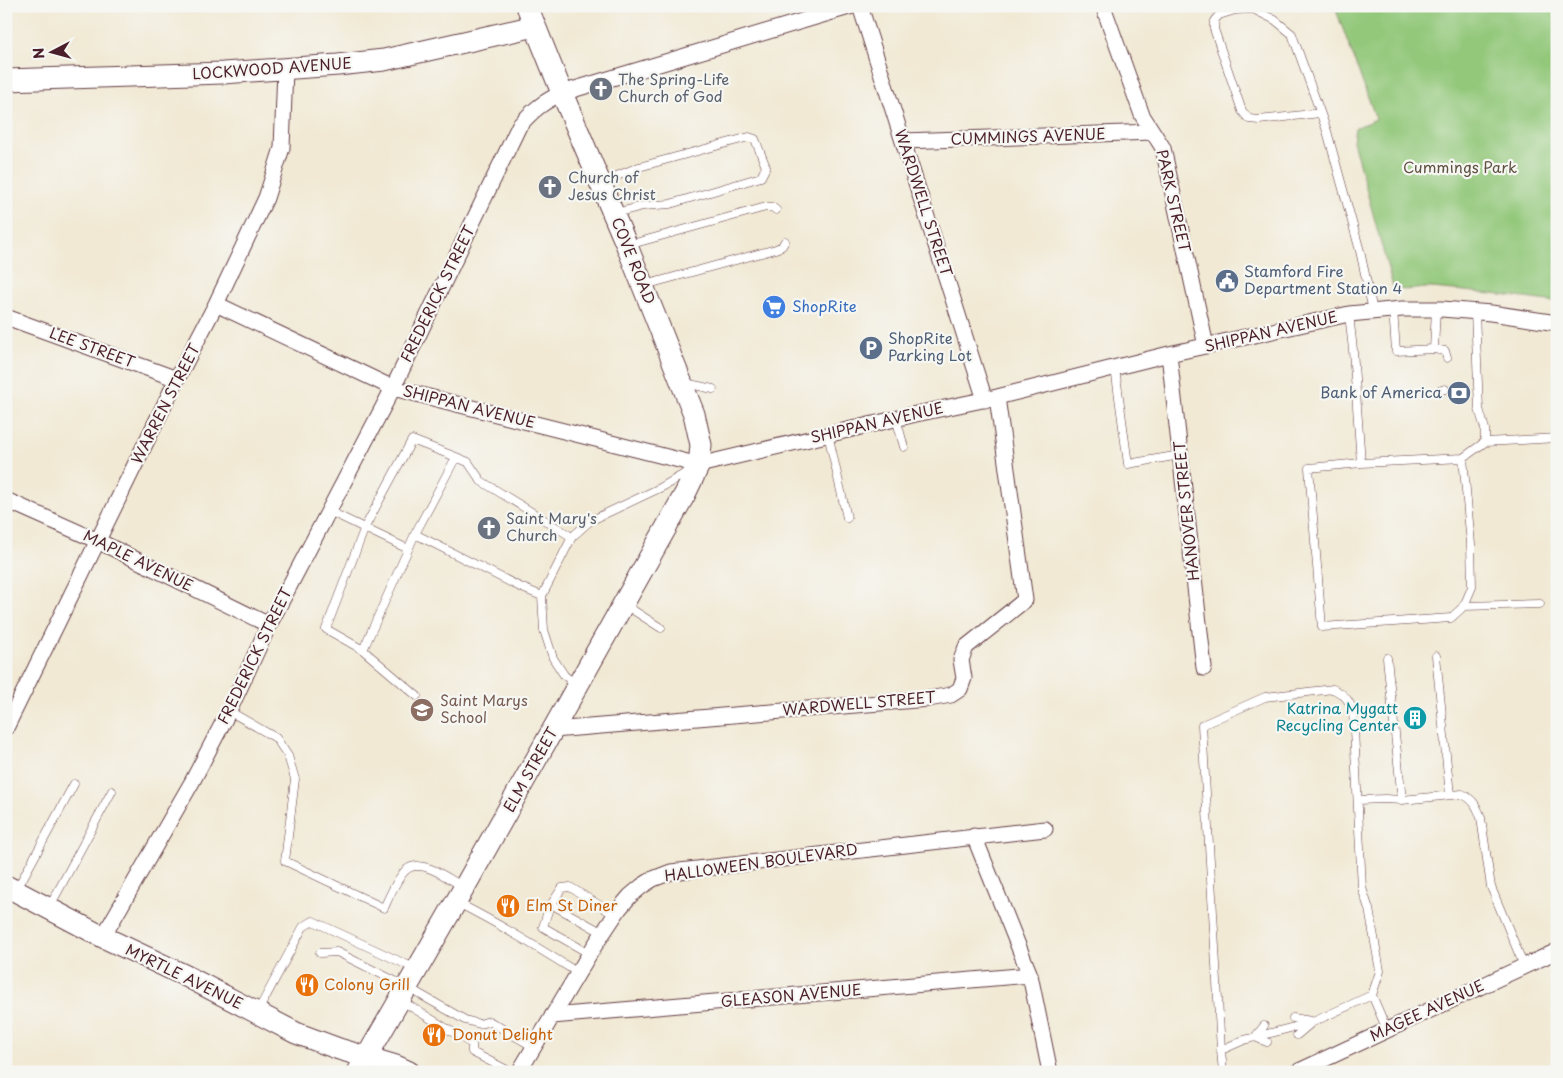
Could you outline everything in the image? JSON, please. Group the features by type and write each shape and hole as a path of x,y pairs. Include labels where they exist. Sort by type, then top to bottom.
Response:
{"main road":[{"name":"COVE ROAD","path":"527,6 614,214 694,414 701,445 699,465"},
{"name":"LOCKWOOD AVENUE","path":"6,80 214,74 384,60 535,26"},
{"name":"ELM STREET","path":"363,1065 578,686 685,494 699,465"},
{"name":"MYRTLE AVENUE","path":"11,888 103,937 186,976 296,1033 339,1049 363,1065 396,1066 409,1072"}],"street":[{"name":"FREDERICK STREET","path":"103,937 192,782 229,711 269,625 393,388 519,126 530,113 545,101 562,93 852,6"},
{"name":"WARDWELL STREET","path":"553,730 928,699 951,695 960,689 964,678 961,660 966,647 1025,600 991,399 860,6"},
{"name":"PARK STREET","path":"1102,6 1142,115 1163,148 1206,346"},
{"name":"WARREN STREET","path":"6,728 177,379 216,304 266,198 282,148 285,69"},
{"name":"CUMMINGS AVENUE","path":"904,141 1152,132"},
{"name":"SHIPPAN AVENUE","path":"216,304 393,388 699,465 896,418 991,399 1169,354 1349,314 1393,309 1436,309 1475,312 1557,323"},
{"name":"LEE STREET","path":"6,317 177,379"},
{"name":"HANOVER STREET","path":"1169,354 1204,668"},
{"name":"MAPLE AVENUE","path":"6,500 98,541 269,625"},
{"name":"HALLOWEEN BOULEVARD","path":"519,1072 615,915 630,896 653,879 671,872 1045,829"},
{"path":"974,836 1030,975 1050,1072"},
{"name":"MAGEE AVENUE","path":"1297,1072 1557,951"},
{"name":"GLEASON AVENUE","path":"552,1016 1030,975"}],"lane":[{"path":"1320,113 1259,120 1249,119 1242,111 1214,29 1214,21 1218,15 1235,10 1253,9 1275,20 1292,34 1327,131 1360,251 1373,311"},
{"path":"600,182 639,167 748,137 755,139 766,167 761,177 670,204 643,206 614,214"},
{"path":"627,246 766,207 776,210"},
{"path":"643,285 776,249 782,246 785,241"},
{"path":"1393,309 1396,350 1434,349 1445,351 1447,358"},
{"path":"1434,349 1436,309"},
{"path":"1475,312 1479,409 1485,429 1485,442"},
{"path":"1349,314 1360,463"},
{"path":"1115,368 1128,464 1180,455"},
{"path":"682,383 713,389"},
{"path":"1436,392 1445,389"},
{"path":"896,418 904,448"},
{"path":"828,434 847,518"},
{"path":"1463,458 1471,544 1472,587 1463,606 1451,618 1322,627 1309,468 1360,463 1463,458 1485,442 1557,438"},
{"path":"418,696 363,650 326,629 365,527 412,440 468,462 481,481 572,537"},
{"path":"363,650 414,534 456,457"},
{"path":"578,686 564,675 552,658 544,630 542,596 572,537 590,520 662,487 699,465"},
{"path":"329,511 408,549"},
{"path":"414,534 542,596"},
{"path":"1463,606 1540,604"},
{"path":"623,605 661,628"},
{"path":"1436,656 1450,795"},
{"path":"1386,658 1402,800"},
{"path":"1223,1072 1202,725 1265,697 1333,690 1342,693 1349,701 1353,710 1362,888 1369,909 1380,971 1372,995 1387,1030"},
{"path":"229,711 276,738 288,756 295,779 285,861 384,908 400,877 406,870 415,866 425,866 488,919 578,973"},
{"path":"11,888 74,784"},
{"path":"49,908 112,791"},
{"path":"1358,800 1402,800 1462,794 1470,797 1478,808 1481,818 1492,887 1524,966"},
{"path":"590,954 543,927 551,904 562,888 570,887 615,915"},
{"path":"551,904 603,933"},
{"path":"257,1012 303,927 313,921 408,986 465,1020 480,1024 489,1021 534,1047"},
{"path":"320,954 337,952 408,986 472,1044 472,1052 511,1072"},
{"path":"1221,1050 1244,1040 1313,1022 1372,995"},
{"path":"1293,1018 1313,1022"},
{"path":"1297,1035 1313,1022"},
{"path":"1255,1037 1264,1026"},
{"path":"1255,1037 1267,1042"},
{"path":"6,1069 10,1072"}],"green space":[{"name":"Cummings Park","path":"1356,6 1557,6 1557,302 1447,289 1401,290 1393,287 1353,141 1355,128 1376,119 1336,10"}],"place":[{"name":"The Spring-Life Church of God","path":"601,89"},
{"name":"Church of Jesus Christ","path":"550,187"},
{"name":"Stamford Fire Department Station 4","path":"1227,281"},
{"name":"ShopRite","path":"774,307"},
{"name":"ShopRite Parking Lot","path":"871,348"},
{"name":"Bank of America","path":"1459,393"},
{"name":"Saint Mary's Church","path":"489,528"},
{"name":"Saint Marys School","path":"422,710"},
{"name":"Katrina Mygatt Recycling Center","path":"1415,718"},
{"name":"Elm St Diner","path":"508,906"},
{"name":"Colony Grill","path":"307,985"},
{"name":"Donut Delight","path":"434,1035"}]}
